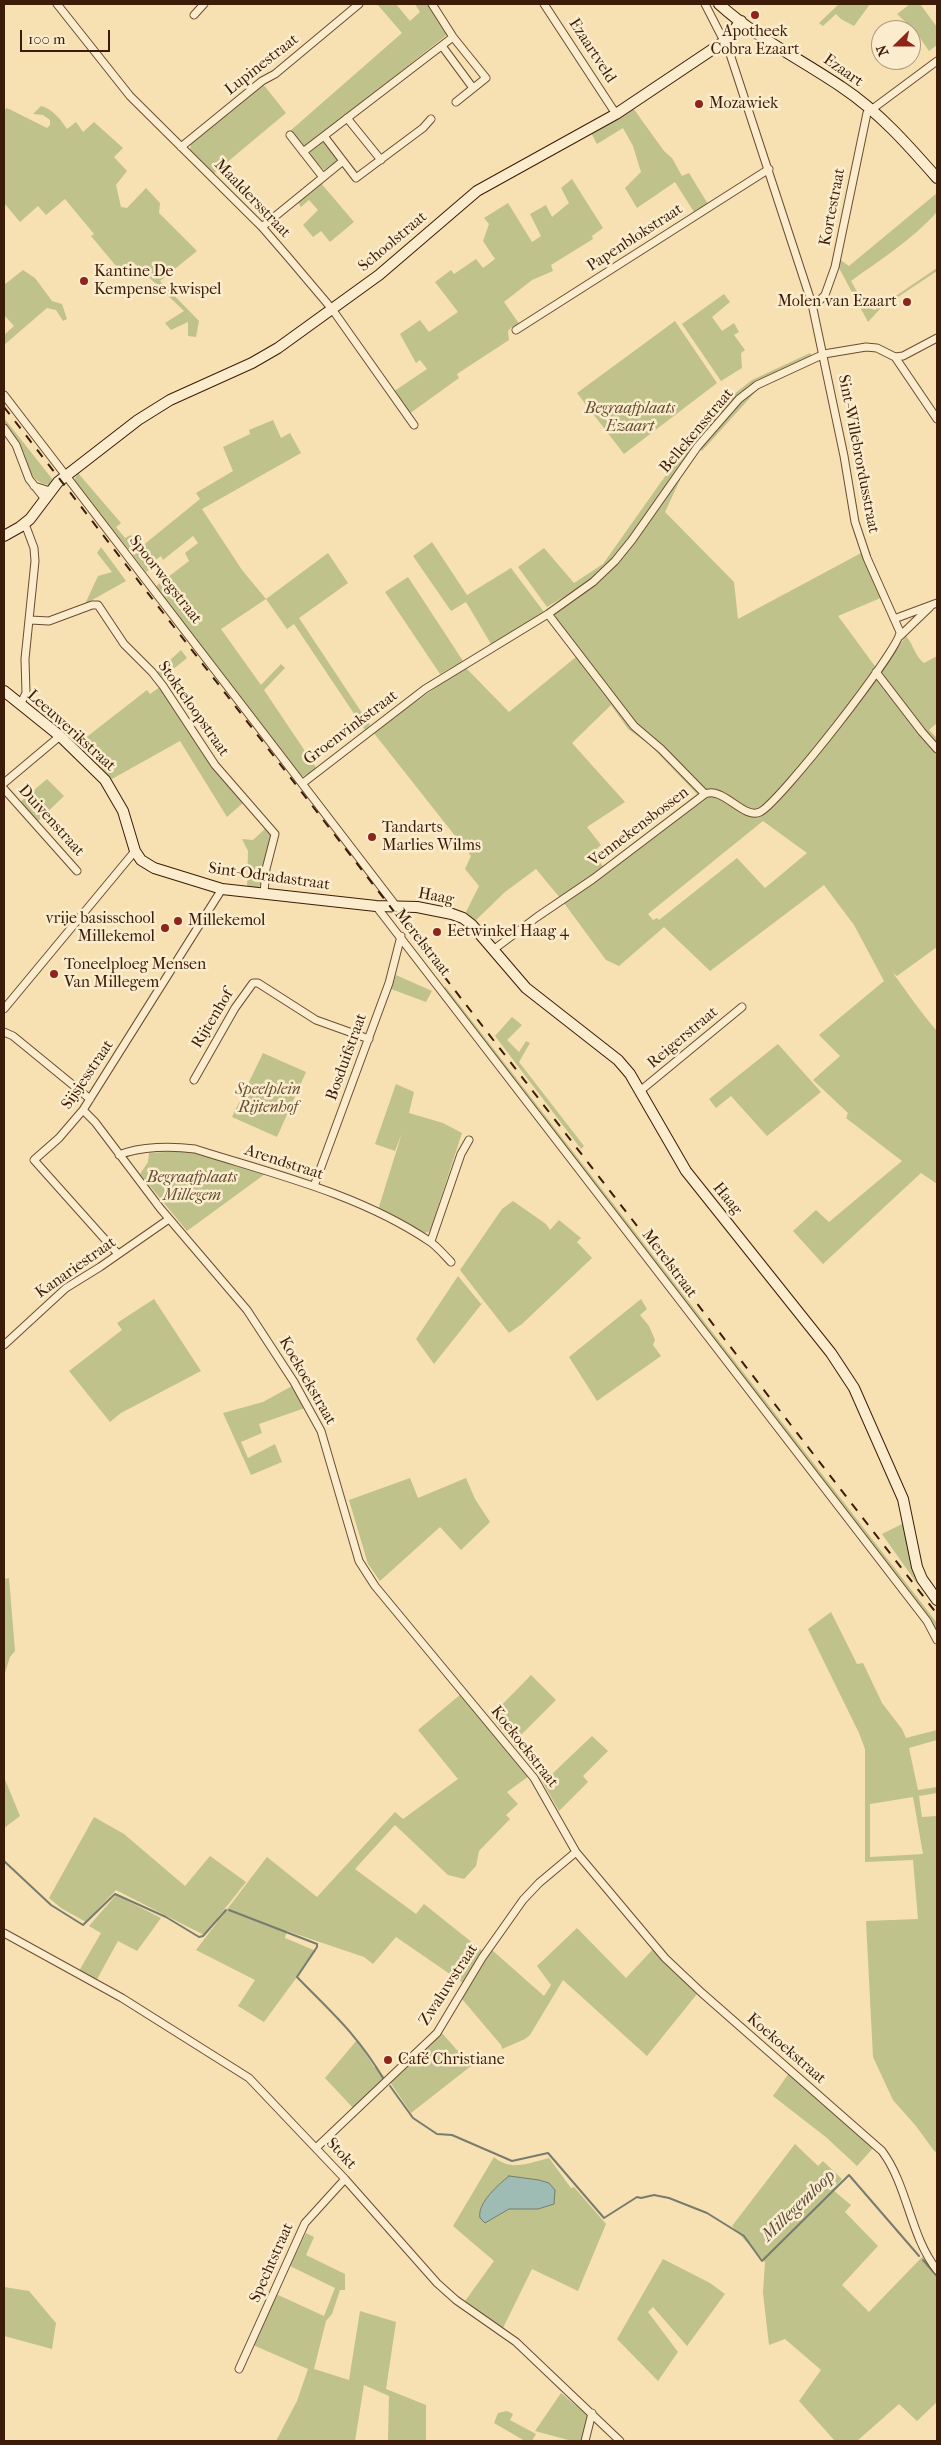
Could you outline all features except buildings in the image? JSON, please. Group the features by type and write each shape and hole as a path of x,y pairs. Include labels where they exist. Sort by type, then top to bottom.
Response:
{"street":[{"path":"194,15 204,4"},
{"name":"Lupinestraat","path":"181,147 359,4"},
{"path":"432,4 453,37 486,78 456,102"},
{"name":"Ezaartveld","path":"544,4 616,114"},
{"name":"Sint-Willebrordusstraat","path":"705,4 725,41 769,169 812,304 824,354 855,522 867,558 900,636"},
{"name":"Ezaart","path":"719,4 741,21 844,88 870,109 907,144 937,178"},
{"name":"Maaldersstraat","path":"59,5 130,96 262,227 332,309 414,425"},
{"name":"Schoolstraat","path":"25,524 64,478 155,409 186,392 260,359 379,275 477,191 616,114 725,41 741,21"},
{"path":"303,152 453,37"},
{"path":"442,46 473,88"},
{"path":"870,109 937,61"},
{"name":"Kortestraat","path":"812,304 825,295 835,267 865,117 870,109"},
{"path":"347,118 380,160"},
{"path":"324,136 356,178 423,128 431,119"},
{"path":"290,135 322,176"},
{"path":"262,227 322,176 343,161"},
{"name":"Papenblokstraat","path":"516,330 769,169"},
{"path":"937,338 907,355 895,357 937,419"},
{"name":"Bellekensstraat","path":"548,614 588,586 614,561 632,540 684,464 740,400 766,380 824,354 866,347 877,348 895,357"},
{"name":"Spoorwegstraat","path":"4,395 64,478 194,641 206,660 302,783"},
{"path":"4,428 16,445 29,479 34,486 48,495"},
{"path":"4,536 25,524 34,548 35,561 25,659 26,693 20,705"},
{"path":"894,619 935,604"},
{"path":"705,794 718,794 752,813 759,813 764,809 793,781 876,672 900,636 935,604"},
{"name":"Stokteloopstraat","path":"30,620 49,621 92,605 100,607 124,644 163,686 215,765 275,834 266,869 264,893"},
{"name":"Groenvinkstraat","path":"396,906 302,783 425,689 548,614"},
{"name":"Vennekensbossen","path":"493,950 537,916 620,860 705,794 661,749 634,726 548,614"},
{"path":"876,672 937,749"},
{"name":"Leeuwerikstraat","path":"4,691 60,736 90,764 111,789 125,816 138,856"},
{"name":"Duivenstraat","path":"4,783 60,736"},
{"name":"Duivenstraat","path":"4,789 77,871"},
{"path":"4,1009 122,866 138,856"},
{"name":"Sint-Odradastraat","path":"138,856 154,868 222,889 376,906 396,906"},
{"name":"Sijsjesstraat","path":"118,1254 34,1160 59,1138 83,1110 222,889"},
{"name":"Merelstraat","path":"376,906 439,985 449,1003 585,1180 638,1244 678,1300 927,1621 937,1640"},
{"name":"Haag","path":"396,906 426,909 463,918 472,925 526,988 618,1060 630,1074 686,1171 831,1354 854,1388 903,1499 917,1568 922,1579 937,1600"},
{"name":"Bosduifstraat","path":"314,1186 369,1039 388,983 401,936"},
{"name":"Rijtenhof","path":"194,1080 235,1008 253,983 258,983 316,1020 369,1039"},
{"name":"Reigerstraat","path":"640,1091 742,1007"},
{"path":"4,1032 13,1036 90,1099"},
{"name":"Koekoekstraat","path":"83,1110 95,1122 169,1219 247,1310 317,1422 327,1445 353,1543 367,1576 534,1778 576,1852 682,1975 882,2152 895,2173 927,2253 937,2270"},
{"path":"431,1242 461,1154 469,1140"},
{"name":"Arendstraat","path":"119,1155 130,1151 180,1147 195,1149 314,1186 368,1209 431,1242 451,1262"},
{"name":"Kanariestraat","path":"4,1345 66,1288 169,1219"},
{"name":"Zwaluwstraat","path":"316,2148 437,2033 482,1958 523,1900 540,1882 576,1852"},
{"name":"Stokt","path":"4,1933 122,1998 234,2067 263,2092 316,2148 440,2287 516,2342 620,2441"},
{"name":"Spechtstraat","path":"239,2369 305,2223 345,2179"},
{"path":"585,2441 592,2413"}],"green space":[{"path":"377,4 396,4 410,21 420,12 415,4 429,4 448,34 304,148 290,131 402,33"},
{"path":"839,4 870,4 854,26 836,14 823,26 819,23"},
{"path":"910,4 920,4 937,27 937,45 929,51 921,40 921,20 903,20 897,14"},
{"path":"263,84 286,113 213,174 190,150 191,143"},
{"path":"41,106 53,112 67,129 76,122 83,132 94,122 123,148 114,157 127,171 116,185 121,207 127,208 146,188 160,203 159,213 197,251 160,281 199,321 196,337 188,336 188,322 171,330 165,323 184,311 133,262 121,272 91,236 94,234 65,199 46,215 38,206 20,222 4,203 4,110 7,108 47,128 50,125 50,120 43,115 33,114"},
{"path":"633,108 664,151 672,158 682,176 689,173 708,204 694,212 675,182 637,208 625,188 641,172 633,146 623,128 597,144 591,133"},
{"path":"323,142 337,159 336,162 324,170 311,157 310,152"},
{"path":"572,179 603,228 592,236 593,239 551,265 553,271 532,280 504,302 520,325 512,327 508,331 509,340 457,374 459,378 409,414 393,392 427,369 420,360 416,363 400,334 420,320 429,332 458,312 435,282 451,270 454,274 476,259 483,268 495,259 483,241 489,224 484,218 508,203 532,242 541,236 530,214 546,205 552,217 569,203 561,188"},
{"path":"320,182 354,222 330,242 321,231 313,237 303,225 318,210 309,200 301,207 297,201"},
{"path":"937,193 937,212 896,249 851,281 865,306 875,310 937,268 937,271 880,309 868,322 839,268 839,259 849,266"},
{"path":"23,270 35,278 52,301 62,304 67,319 63,321 56,310 47,308 4,345 4,335 14,326 4,315 4,285"},
{"path":"724,294 730,302 712,317 722,331 734,323 739,332 734,335 745,350 741,353 742,368 721,381 682,324"},
{"name":"Begraafplaats Ezaart","path":"675,321 717,383 624,454 577,393"},
{"path":"810,353 812,356 754,385 757,390 702,451 700,449 678,478 680,480 665,512 734,582 738,619 863,552 883,597 838,616 880,673 906,636 918,657 924,663 937,656 937,723 929,730 937,738 937,745 874,671 807,761 811,764 877,679 937,752 937,947 897,976 893,973 937,1031 937,1184 921,1173 823,1264 793,1231 816,1210 829,1222 902,1161 846,1118 848,1113 813,1080 840,1056 819,1035 884,981 854,925 824,885 710,971 664,927 619,966 606,960 561,899 536,869 505,892 474,922 465,914 479,886 465,869 471,856 373,732 465,667 509,712 582,652 553,615 581,596 577,589 547,607 518,567 544,548 574,583 603,564 683,451 729,398 752,380","holes":["611,705 628,729 650,745 697,794 603,866 592,853 601,845 587,827 625,802 572,743","763,821 807,853 765,888 737,858 659,920 657,918 653,920 648,914"]},
{"path":"4,418 53,480 49,485 33,477 22,449 4,422"},
{"path":"273,420 281,438 290,433 301,453 202,509 242,570 266,599 221,629 261,685 281,664 285,668 264,690 317,769 302,777 298,775 155,587 189,561 185,553 198,543 193,536 163,560 161,556 154,561 156,565 146,572 74,480 78,473 121,523 116,527 125,538 131,535 141,547 200,499 196,493 233,471 223,447 250,434 249,430"},
{"path":"432,542 467,595 511,568 544,612 491,644 466,602 451,611 413,556"},
{"path":"101,547 126,581 85,604 98,576 112,572 97,553"},
{"path":"328,553 348,583 299,618 370,725 365,730 294,624 287,629 266,599"},
{"path":"408,577 463,661 440,674 385,592"},
{"path":"181,650 187,658 161,679 157,672"},
{"path":"160,687 209,762 244,802 227,817 180,741 112,779 79,743 147,690 150,694"},
{"path":"47,779 64,796 37,822 19,803"},
{"path":"267,827 273,834 263,883 256,889 247,888 248,851 242,839 253,840"},
{"path":"396,975 432,991 426,1002 391,989"},
{"path":"445,986 937,1623 937,1633 931,1621 445,991"},
{"path":"512,1017 522,1025 507,1040 519,1052 526,1041 530,1043 519,1062 584,1146 581,1149 495,1036"},
{"path":"778,1044 821,1092 767,1136 731,1096 716,1108 709,1099"},
{"name":"Speelplein Rijtenhof","path":"263,1053 306,1072 277,1137 232,1117"},
{"path":"396,1084 414,1092 409,1113 443,1123 462,1133 430,1231 423,1234 378,1210 402,1133 395,1151 375,1144"},
{"name":"Begraafplaats Millegem","path":"191,1152 265,1174 187,1231 140,1174 148,1162 149,1153"},
{"path":"513,1201 546,1224 550,1230 559,1220 581,1238 577,1242 592,1258 522,1324 509,1333 460,1270 502,1209"},
{"path":"458,1276 481,1304 484,1301 434,1364 416,1339"},
{"path":"154,1299 201,1371 121,1413 110,1422 69,1371 122,1330 117,1323"},
{"path":"641,1299 647,1309 640,1315 649,1326 655,1340 653,1345 661,1356 597,1401 569,1357"},
{"path":"292,1386 305,1408 259,1424 262,1433 241,1442 248,1458 275,1444 282,1462 251,1475 223,1413 263,1402"},
{"path":"410,1478 418,1498 466,1478 475,1499 490,1522 461,1550 440,1527 380,1581 368,1564 349,1500"},
{"path":"904,1523 921,1582 918,1585 882,1534"},
{"path":"9,1578 15,1651 10,1657 4,1676 4,1579"},
{"path":"831,1612 857,1664 863,1663 882,1703 902,1729 906,1738 937,1730 937,1740 909,1748 918,1790 937,1787 937,1793 919,1796 922,1817 937,1816 937,2150 935,2152 916,2126 893,2100 873,2057 866,1921 918,1919 913,1860 865,1862 865,1749 808,1629","holes":["913,1797 923,1854 870,1857 870,1804"]},
{"path":"531,1675 556,1700 519,1737 552,1774 592,1736 608,1751 583,1776 588,1782 559,1811 538,1774 491,1716"},
{"path":"461,1694 529,1776 507,1792 518,1804 506,1815 510,1819 479,1851 476,1866 464,1879 448,1875 395,1825 355,1869 416,1914 424,1904 484,1952 463,1983 396,1937 373,1964 364,1957 287,1931 285,1938 316,1951 264,2022 238,2006 255,1980 196,1950 267,1857 317,1897 395,1812 403,1819 458,1779 418,1730"},
{"path":"4,1777 20,1816 4,1828"},
{"path":"94,1817 124,1834 185,1886 210,1856 246,1882 204,1935 116,1890 86,1922 61,1908 49,1898"},
{"path":"116,1895 161,1918 137,1951 118,1941 96,1981 79,1971 101,1933 89,1926"},
{"path":"577,1928 626,1978 654,1948 697,1994 647,2056 563,1980 530,2035 502,2049 501,2045 462,1999 492,1950 544,1996 551,1985 537,1966"},
{"path":"441,2032 471,2066 411,2113 390,2082"},
{"path":"357,2040 374,2067 377,2067 385,2078 354,2109 325,2078"},
{"path":"789,2073 874,2147 857,2166 827,2138 773,2096"},
{"path":"795,2144 818,2166 823,2161 842,2179 833,2190 851,2205 845,2212 878,2246 842,2285 869,2312 924,2255 937,2275 937,2402 917,2421 899,2404 857,2441 835,2441 799,2401 821,2370 785,2339 769,2345 763,2293 765,2262 732,2226"},
{"path":"494,2157 501,2162 514,2165 527,2164 549,2158 571,2188 574,2187 606,2224 578,2291 532,2269 503,2328 465,2301 494,2261 453,2226"},
{"path":"306,2233 314,2237 306,2255 345,2274 345,2290 340,2290 332,2314 326,2321 314,2369 349,2380 360,2311 396,2322 386,2389 426,2405 426,2441 388,2441 389,2396 364,2385 355,2441 276,2441 297,2401 308,2369 253,2345 276,2294 324,2316 335,2288 290,2266"},
{"path":"663,2259 710,2283 725,2294 687,2346 653,2307 648,2312 678,2352 658,2381 617,2339"},
{"path":"4,2287 29,2291 56,2323 52,2349 4,2336"},
{"path":"561,2393 588,2416 583,2441 572,2441 535,2431"},
{"path":"507,2411 513,2414 510,2420 536,2434 532,2441 525,2441 494,2423 498,2413"}],"water":[{"path":"509,2176 549,2183 555,2190 554,2204 538,2209 509,2209 485,2223 480,2218 480,2212 485,2200"}],"waterway":[{"name":"Millegemloop","path":"4,1861 51,1905 83,1925 115,1894 166,1917 199,1937 203,1936 226,1910"},
{"name":"Millegemloop","path":"229,1910 317,1944 317,1947 297,1977 353,2036 383,2078"},
{"name":"Millegemloop","path":"390,2086 413,2118 437,2134 452,2135 512,2161 548,2153 604,2218 637,2197 654,2195 669,2198 707,2213 744,2236 762,2261 849,2175 919,2256"},
{"name":"Millegemloop","path":"923,2260 937,2276"}],"railway":[{"path":"4,407 937,1614"}],"place":[{"name":"Apotheek Cobra Ezaart","path":"755,15"},
{"name":"Mozawiek","path":"699,104"},
{"name":"Kantine De Kempense kwispel","path":"84,281"},
{"name":"Molen van Ezaart","path":"907,302"},
{"name":"Tandarts Marlies Wilms","path":"372,837"},
{"name":"Millekemol","path":"178,921"},
{"name":"vrije basisschool Millekemol","path":"165,928"},
{"name":"Eetwinkel Haag 4","path":"437,932"},
{"name":"Toneelploeg Mensen Van Millegem","path":"54,974"},
{"name":"Café Christiane","path":"388,2060"}]}
